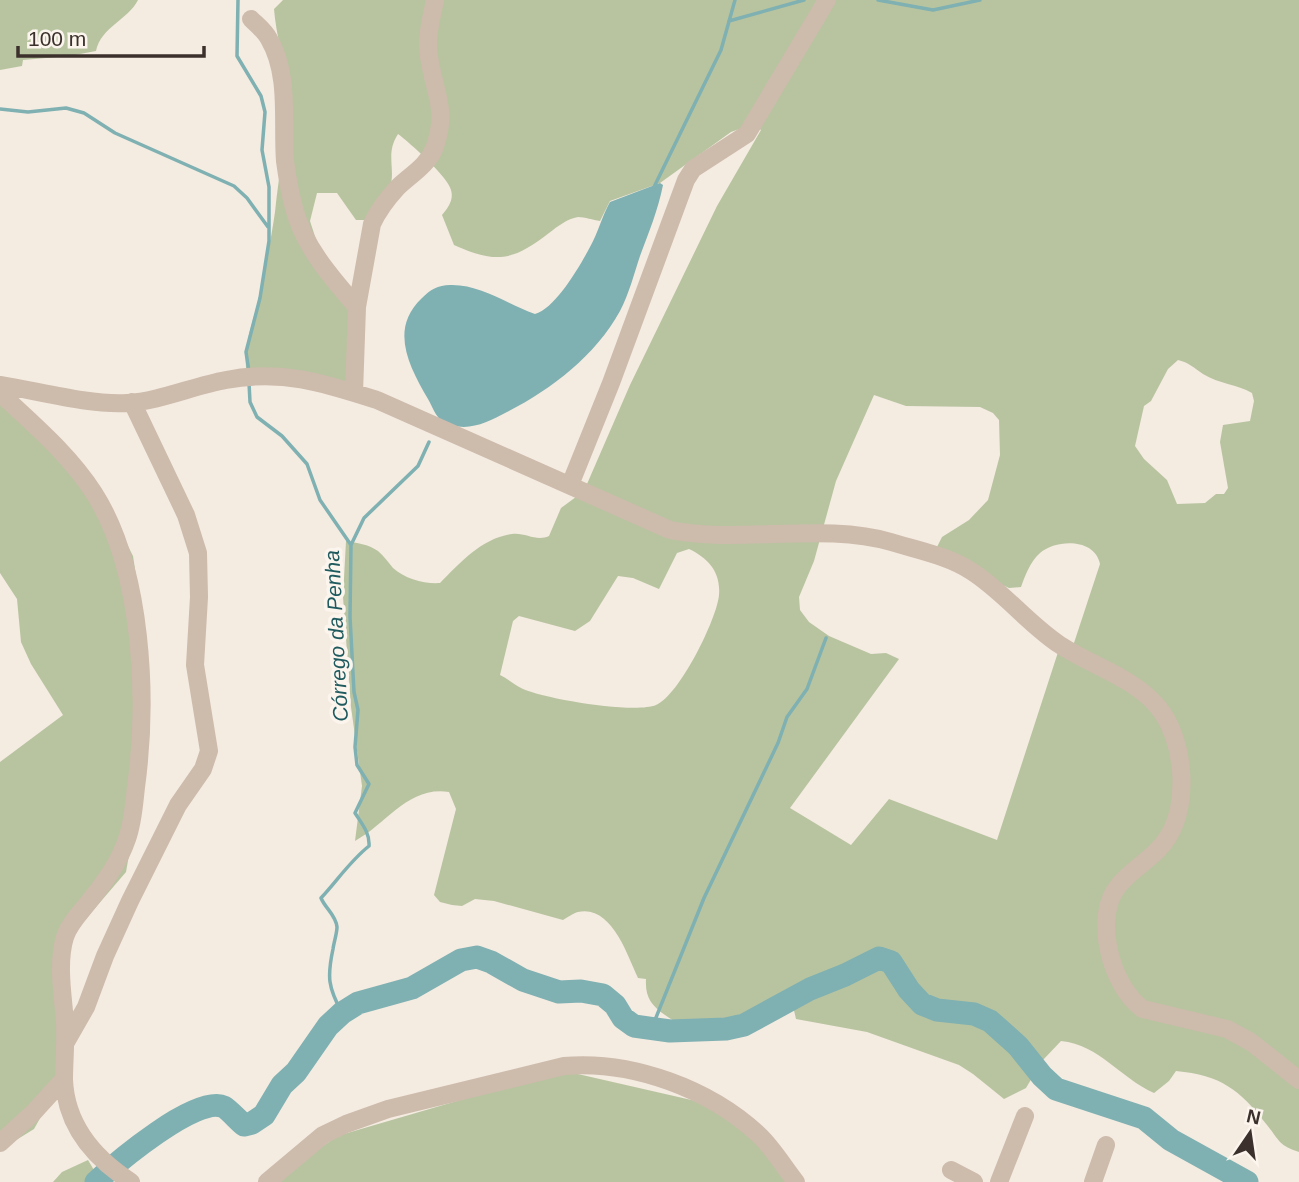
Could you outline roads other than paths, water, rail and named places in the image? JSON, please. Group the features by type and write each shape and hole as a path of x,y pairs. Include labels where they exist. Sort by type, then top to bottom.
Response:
{"street":[{"path":"354,393 357,307 369,233 377,213 431,155 438,135 442,111 428,50 435,0"},
{"path":"570,485 686,180 693,169 747,134 827,0"},
{"path":"251,19 268,36 281,76 285,162 298,221 327,272 357,307"},
{"path":"0,385 93,401 132,402 247,377 289,377 377,400 678,532 702,535 868,536 958,564 980,577 1030,623 1061,646 1146,694 1168,721 1176,740 1181,800 1169,836 1159,849 1118,885 1107,911 1109,950 1115,971 1128,995 1143,1009 1227,1029 1251,1042 1299,1080"},
{"path":"0,393 54,444 94,493 118,545 136,626 142,717 132,822 127,840 108,877 65,936 62,978 66,1042 64,1079 66,1100 73,1123 99,1158 124,1178"},
{"path":"66,1042 86,1007 130,901 177,805 203,769 209,751 195,665 199,597 198,553 186,515 132,402"},
{"path":"267,1182 323,1135 369,1115 564,1066 586,1064 633,1072 689,1088 728,1108 762,1137 796,1182"},
{"path":"0,1143 33,1113 64,1079"},
{"path":"999,1182 1025,1116"},
{"path":"1093,1182 1106,1145"},
{"path":"951,1170 974,1182"}],"water":[{"path":"660,183 663,185 656,212 629,291 620,311 598,343 556,382 491,420 467,427 442,421 414,374 405,348 406,322 422,298 438,287 461,286 483,291 535,314 551,304 566,286 593,242 610,202"}],"waterway":[{"path":"238,0 237,56 261,96 265,112 262,150 269,187 269,241 260,298 246,352 249,372"},
{"path":"654,187 721,50 735,0"},
{"path":"729,21 804,0"},
{"path":"878,0 933,10 980,0"},
{"name":"Córrego da Penha","path":"0,109 28,112 66,108 84,113 115,133 234,186 247,198 268,227"},
{"name":"Córrego da Penha","path":"249,383 250,402 257,417 282,436 307,464 320,500 351,545 350,617 354,692 358,710 355,747 357,765 369,784 355,813 367,833 369,846 321,898 335,919 337,927 330,975 331,989 342,1013"},
{"path":"351,545 364,518 418,466 429,442"},
{"path":"651,1030 704,898 778,743 787,717 807,689 826,638"},
{"path":"96,1182 157,1133 195,1111 212,1106 224,1107 244,1125 252,1123 264,1115 282,1085 296,1072 328,1026 342,1013 358,1003 412,988 461,960 477,957 523,980 559,992 581,991 603,995 615,1005 623,1018 634,1026 670,1031 726,1029 744,1025 810,989 879,958 891,962 909,990 922,1004 937,1010 974,1014 990,1021 1018,1046 1056,1089 1144,1118 1171,1140 1247,1182"}]}
